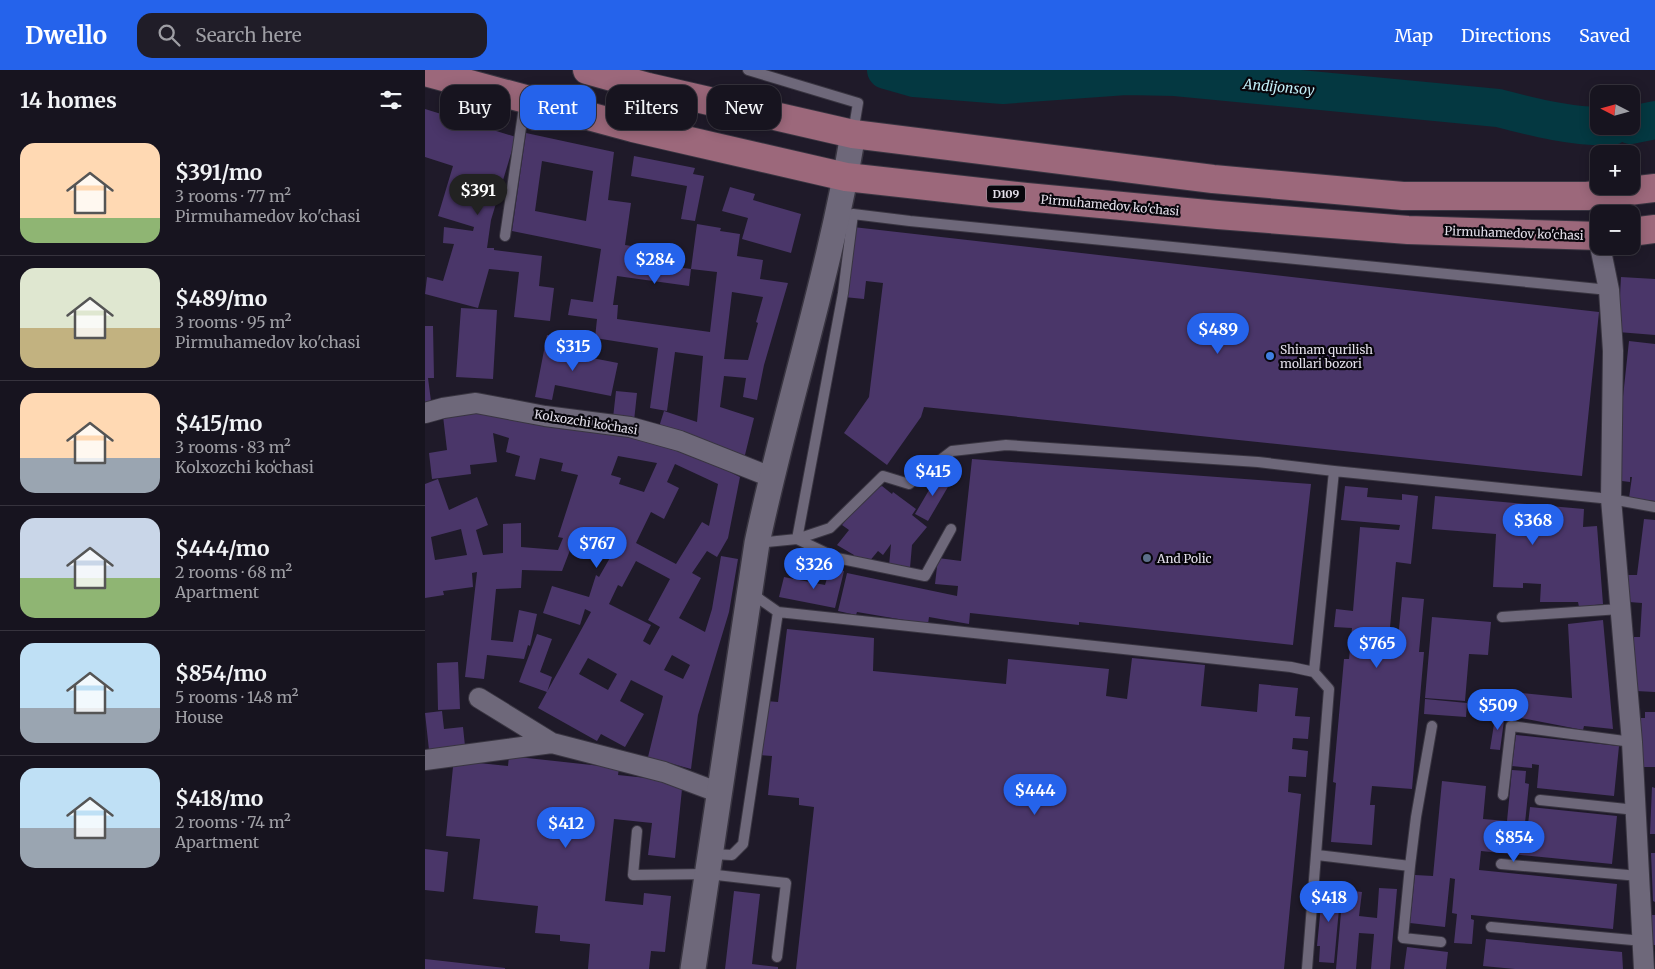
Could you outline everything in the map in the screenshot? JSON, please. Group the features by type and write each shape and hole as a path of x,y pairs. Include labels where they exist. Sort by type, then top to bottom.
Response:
{"main road":[{"path":"587,70 648,87 853,134 1213,180 1403,196 1587,196 1655,188"},
{"name":"Pirmuhamedov ko'chasi","path":"425,72 520,98"},
{"name":"Pirmuhamedov ko'chasi","path":"596,118 846,177 1026,197 1218,215 1408,230 1590,240"},
{"path":"1640,231 1655,229"}],"street":[{"path":"693,969 757,543 771,477 811,330 846,177 853,134"},
{"path":"1602,255 1609,290 1613,351 1611,499 1632,742 1644,969"},
{"name":"Kolxozchi koʻchasi","path":"425,413 476,403 545,416 630,427 680,441 771,477"},
{"path":"479,698 552,743 664,772 720,793"},
{"path":"425,760 552,743"}],"lane":[{"path":"748,70 858,103 853,134"},
{"path":"505,236 520,130"},
{"path":"797,539 843,293 853,214 1609,290"},
{"path":"757,543 797,539 830,528 883,476 909,484 952,451 1006,445 1258,462 1611,499 1655,507"},
{"path":"1314,672 1334,471"},
{"path":"797,539 837,558 925,576 951,529"},
{"path":"750,592 778,612 1291,667 1314,672 1329,689 1307,969"},
{"path":"1502,617 1620,609"},
{"path":"637,831 633,875 709,864 732,855 743,844 778,612"},
{"path":"1431,726 1417,808 1403,938 1441,942"},
{"path":"1503,795 1511,726 1632,742"},
{"path":"1540,800 1635,810"},
{"path":"1317,855 1410,866"},
{"path":"709,864 786,884 777,958"},
{"path":"1501,864 1639,876"},
{"path":"1491,927 1643,941"}],"building":[{"path":"425,109 440,114 440,130 493,130 516,137 491,220 487,248 542,256 539,286 554,288 550,321 514,317 519,272 489,269 478,308 425,294 427,277 443,281 454,244 443,243 444,227 473,231 474,227 438,216 453,166 425,157"},
{"path":"526,133 614,152 608,200 631,203 625,245 657,250 655,264 691,269 697,224 721,228 720,231 740,234 737,256 763,260 760,279 788,283 764,365 757,400 743,397 746,378 724,376 720,407 754,418 744,459 659,427 664,411 697,422 703,356 675,352 667,411 650,408 658,348 595,338 597,319 568,315 571,299 593,302 601,249 512,231","holes":["542,161 593,171 586,221 535,211","691,269 717,272 710,332 617,319 618,305 613,305 617,276 689,286","732,292 763,297 748,360 724,359"]},
{"path":"634,156 695,168 693,174 704,176 695,221 681,219 687,186 631,176"},
{"path":"730,187 755,194 753,200 801,214 791,253 742,239 748,218 722,211"},
{"path":"853,227 1599,312 1582,476 924,407 921,417 887,465 844,433 869,397 883,283 866,281 864,299 844,297"},
{"path":"1621,277 1655,279 1655,335 1618,332"},
{"path":"461,308 497,310 493,379 456,377"},
{"path":"425,326 433,326 434,378 428,378 432,409 425,410"},
{"path":"547,335 564,339 561,352 618,363 611,396 555,385 552,400 535,397"},
{"path":"1629,341 1655,344 1655,501 1629,498 1632,477 1630,477 1630,482 1614,480"},
{"path":"616,391 637,393 634,421 613,418"},
{"path":"490,410 668,442 740,477 728,538 717,557 707,551 692,573 701,578 679,618 705,632 712,609 721,556 738,559 729,612 698,715 691,769 648,757 663,696 631,680 620,701 644,714 625,747 601,734 597,741 538,708 591,612 585,609 580,625 543,613 552,586 589,597 596,575 599,577 623,535 599,528 590,551 572,545 562,571 522,570 521,588 496,589 491,640 513,642 519,610 537,614 530,646 528,645 524,659 487,655 484,679 465,677 477,572 472,573 473,587 443,591 444,595 425,598 425,484 438,479 449,510 477,497 488,525 476,530 483,555 503,553 503,524 521,523 521,547 558,550 563,538 558,537 578,475 561,471 563,463 540,458 535,480 515,476 520,456 506,452 509,438 493,433 497,462 470,465 471,474 432,479 429,453 447,450 443,416","holes":["618,456 657,463 644,492 619,484 621,478 611,475","675,464 718,484 709,526 702,522 676,564 636,543 651,512 664,519 679,488 667,482","461,529 467,555 435,560 431,537","636,561 670,579 648,620 660,627 650,645 643,641 651,625 609,604 618,585 622,587","672,655 690,665 683,679 664,670","588,658 617,674 608,690 579,674"]},
{"path":"972,459 1311,484 1293,645 1079,622 1079,625 970,613 969,624 929,617 928,624 857,612 856,615 838,611 847,573 957,596 958,586 935,584 938,558 961,561"},
{"path":"939,473 952,480 928,521 915,514"},
{"path":"882,486 916,509 912,515 927,527 912,545 910,568 889,566 891,544 883,555 878,551 868,563 854,559 854,555 837,545 849,530 842,525 868,493"},
{"path":"1345,486 1368,488 1367,497 1402,500 1402,494 1418,496 1411,564 1396,562 1388,649 1397,650 1402,597 1424,599 1419,652 1424,652 1412,789 1372,786 1370,805 1375,805 1372,845 1331,842 1336,783 1333,782 1344,659 1349,659 1352,628 1334,627 1336,609 1353,611 1360,527 1399,530 1400,525 1341,520"},
{"path":"1435,496 1584,509 1583,527 1597,526 1603,604 1579,607 1578,602 1540,602 1541,584 1523,583 1523,588 1493,587 1496,534 1432,529"},
{"path":"1644,519 1655,520 1655,692 1636,691 1632,637 1640,637 1642,603 1629,602 1628,575 1637,575"},
{"path":"830,568 844,571 835,608 779,597 784,577 825,585"},
{"path":"1432,617 1491,622 1488,655 1469,654 1465,701 1425,698"},
{"path":"1603,620 1613,729 1584,726 1583,730 1516,717 1521,693 1572,698 1568,624"},
{"path":"787,629 874,638 873,671 1006,684 1008,659 1109,669 1106,696 1127,699 1132,658 1205,665 1201,706 1257,712 1259,684 1298,688 1295,716 1310,717 1308,739 1293,738 1292,749 1308,751 1306,777 1289,776 1288,792 1301,794 1284,969 796,969 814,807 799,805 799,798 768,795 772,756 760,755 766,701 778,702"},
{"path":"537,634 552,639 540,672 552,677 547,692 519,682"},
{"path":"458,662 460,709 438,710 437,663"},
{"path":"1425,699 1467,703 1466,717 1424,714"},
{"path":"442,711 444,729 463,727 465,746 429,750 425,713"},
{"path":"1496,712 1505,713 1500,750 1490,749"},
{"path":"1645,712 1655,712 1655,767 1638,767 1634,718 1645,718"},
{"path":"1516,735 1619,746 1614,796 1537,788 1539,765 1532,764 1532,768 1512,766"},
{"path":"509,756 619,768 618,775 656,779 682,789 675,858 648,855 652,823 614,819 605,901 643,905 644,893 671,896 665,952 651,951 649,969 588,969 590,944 560,941 560,935 535,933 538,906 473,899 480,839 446,836 453,767 469,762 508,766"},
{"path":"1512,770 1526,771 1525,783 1529,784 1525,823 1528,824 1530,807 1617,816 1612,864 1481,851 1479,870 1617,884 1613,929 1471,915 1471,919 1474,920 1472,944 1454,943 1457,914 1452,913 1455,879 1450,878 1445,927 1410,923 1415,875 1433,876 1442,781 1486,786 1483,819 1507,821"},
{"path":"1652,787 1655,788 1655,834 1650,834"},
{"path":"425,849 448,852 444,892 425,890"},
{"path":"1651,853 1655,853 1655,902 1653,901"},
{"path":"1323,885 1341,887 1334,963 1319,962 1320,946 1317,946"},
{"path":"1379,888 1397,889 1390,969 1371,969 1374,934 1359,933 1356,969 1336,969 1343,890 1362,892 1359,916 1377,918"},
{"path":"734,891 760,894 752,964 778,967 778,969 725,969"},
{"path":"1651,915 1655,915 1655,945 1652,945"},
{"path":"1486,939 1622,952 1623,969 1515,969 1483,966"},
{"path":"1407,947 1448,952 1446,969 1404,969"},
{"path":"425,959 505,968 505,969 425,969"}],"waterway":[{"name":"Andijonsoy","path":"886,70 914,78 1003,85 1126,76 1175,77 1498,108 1569,124 1590,125"},
{"name":"Andijonsoy","path":"1640,123 1655,120"}],"place":[{"name":"Shinam qurilish mollari bozori","path":"1270,356"},
{"name":"And Polic","path":"1147,558"}]}
